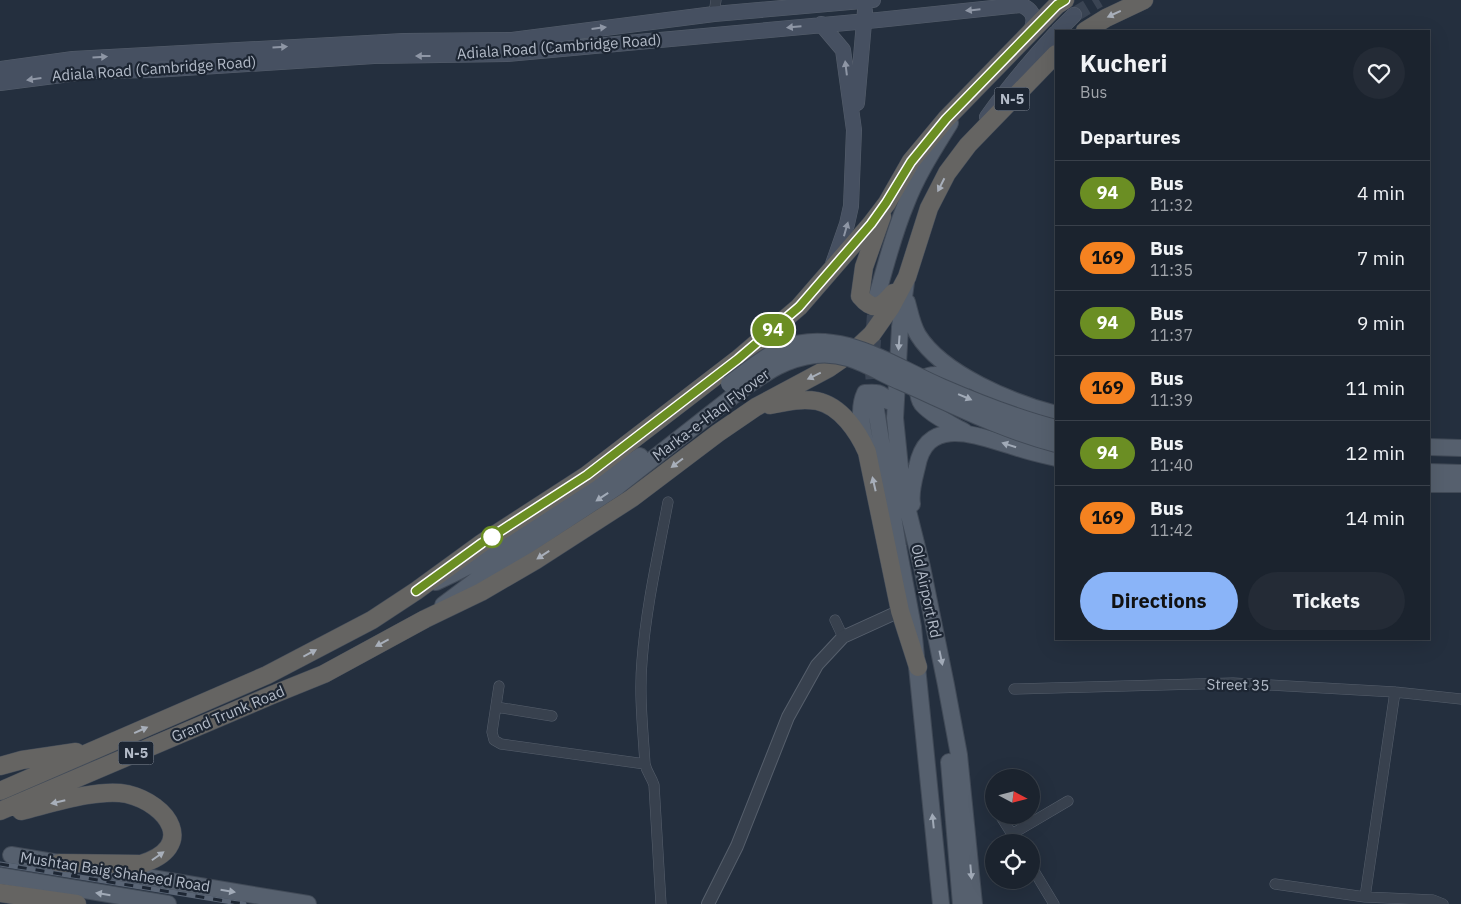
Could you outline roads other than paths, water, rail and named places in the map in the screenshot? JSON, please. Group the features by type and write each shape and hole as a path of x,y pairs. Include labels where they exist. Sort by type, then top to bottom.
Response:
{"highway":[{"path":"1087,30 1106,18 1144,0"},
{"name":"N-5","path":"416,591 482,543 587,475 760,340 799,307 886,203 911,162 946,119 1057,5 1070,7"},
{"name":"N-5","path":"968,145 1055,55"},
{"path":"886,203 864,267 860,296 865,302 878,306 883,305 907,277 929,208 947,173 968,145"},
{"name":"Grand Trunk Road","path":"0,811 324,674 425,619 481,592 536,560 632,498 718,433 756,407 829,368 855,350 872,334 891,307 907,277"},
{"path":"756,407 798,400 818,402 831,408 848,422 860,436 867,452 900,612 918,667"},
{"name":"Grand Trunk Road","path":"0,791 267,675 372,620 416,591"},
{"path":"0,766 22,760 99,749"},
{"path":"0,816 91,795 113,793 127,794 148,802 164,814 170,823 172,831 171,841 162,856 154,860 141,864 59,863"},
{"path":"0,893 77,904"}],"main road":[{"name":"Adiala Road (Cambridge Road)","path":"0,69 41,62 93,58 404,41 512,40 715,7 872,0"},
{"path":"828,274 840,249 851,206 854,130 871,21 872,0"},
{"name":"Adiala Road (Cambridge Road)","path":"0,83 93,71 154,70 364,56 507,54 821,24 871,21 1021,5 1029,8 1033,15 1033,26 1030,33"},
{"path":"1058,30 1070,7"},
{"path":"821,24 844,50 854,130"},
{"path":"968,145 1002,96 1055,34"},
{"path":"876,300 889,251 906,203 928,158 964,101"},
{"path":"907,277 907,302 911,319 918,335 939,358 980,386"},
{"name":"Old Airport Rd","path":"907,277 900,336 895,418 902,488 922,567 959,755 974,904"},
{"name":"Marka-e-Haq Flyover","path":"425,619 483,575 618,487 733,388 760,362 783,348 804,343 828,342 851,346 877,355 912,374 984,405 1055,428"},
{"name":"Marka-e-Haq Flyover","path":"416,591 491,555 551,518 733,388 779,364 816,355 838,356 875,368 992,422 1055,444"},
{"path":"967,433 931,412 920,402 918,393 919,383 925,377 932,375 948,377 980,386 1013,400 1055,414"},
{"path":"867,452 860,413 865,393 877,392 883,395 890,404 895,418"},
{"path":"875,403 913,627 941,904"},
{"path":"922,567 911,496 918,460 924,447 933,438 949,432 967,433 1055,458"},
{"path":"1430,447 1461,448"},
{"path":"1430,458 1461,459"},
{"path":"1430,472 1461,473"},
{"path":"1430,484 1461,484"},
{"path":"946,685 949,766 961,904"},
{"path":"933,904 935,843"},
{"name":"Mushtaq Baig Shaheed Road","path":"11,855 308,904"},
{"path":"0,876 168,904"}],"street":[{"path":"661,904 654,785 652,778 647,773 645,764 642,661 651,591 668,502"},
{"path":"708,904 737,846 788,717 817,665 843,637 900,612"},
{"path":"835,620 843,637"},
{"name":"Street 35","path":"1014,689 1232,684 1395,692 1461,699"},
{"path":"498,686 492,732 494,740 501,744 645,764"},
{"path":"1365,897 1395,692"},
{"path":"496,707 552,716"},
{"path":"1020,834 1068,801"},
{"path":"1040,881 1054,904"},
{"path":"1275,884 1365,897 1433,900 1443,904"}],"tunnel":[{"path":"1074,15 1099,0"},
{"path":"875,403 872,355 876,300"}],"railway":[{"path":"0,864 244,904"}]}
